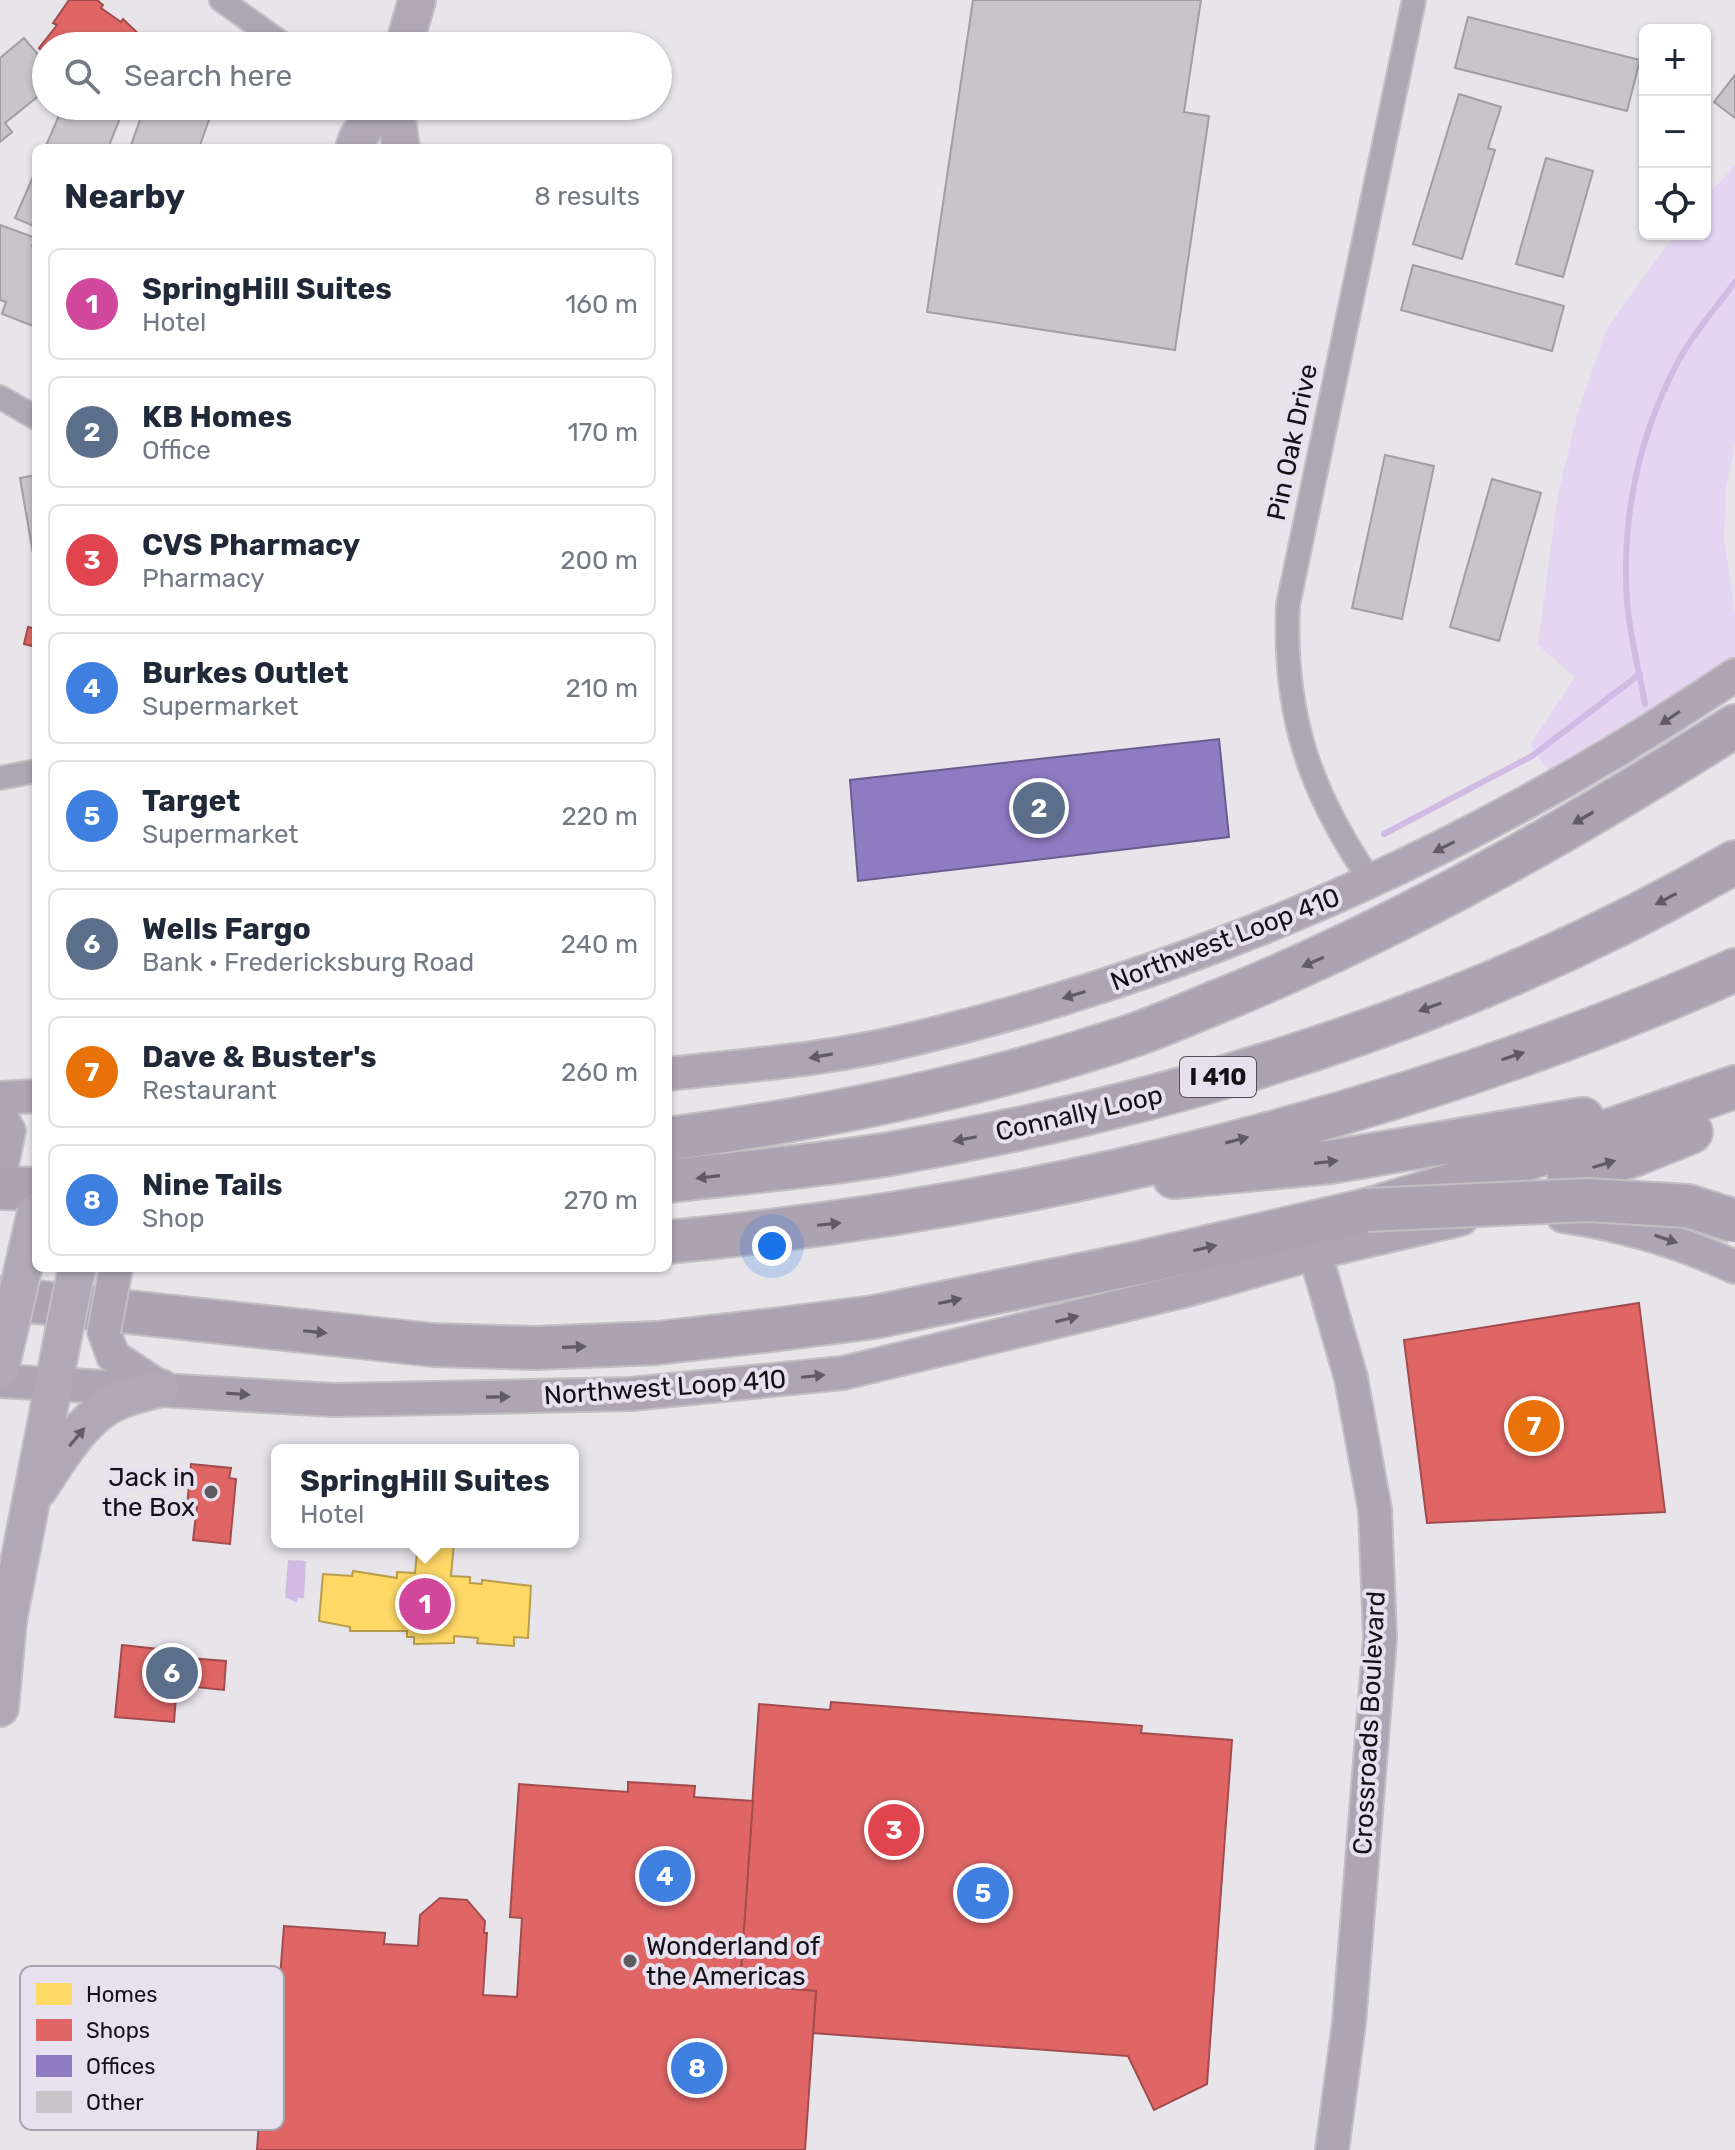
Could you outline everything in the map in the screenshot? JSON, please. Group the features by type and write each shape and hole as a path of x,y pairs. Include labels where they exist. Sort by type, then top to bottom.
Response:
{"highway":[{"path":"672,1138 782,1124 1010,1074 1131,1036 1314,962 1650,779 1735,726"},
{"path":"1650,779 1735,739"},
{"name":"Connally Loop","path":"672,1181 894,1153 1073,1118 1202,1082 1352,1036 1456,998 1656,905 1735,862"},
{"name":"I 410","path":"672,1242 844,1222 1025,1191 1323,1119 1579,1033 1735,970"},
{"path":"1025,1191 1330,1162 1588,1118 1735,1085"},
{"path":"5,1312 433,1345 535,1348 657,1343 874,1317 1157,1259 1367,1210 1463,1181 1735,1085"},
{"path":"1315,1253 1634,1155 1735,1113"},
{"path":"0,1188 32,1189"},
{"path":"1367,1210 1588,1200 1688,1206 1735,1221"},
{"path":"0,1258 32,1258"}],"main road":[{"path":"408,32 417,0"},
{"path":"355,144 371,120"},
{"path":"397,120 400,144"},
{"name":"Northwest Loop 410","path":"672,1074 804,1059 910,1040 1037,1006 1190,958 1372,883 1496,820 1660,725 1735,675"},
{"path":"0,1098 32,1096"},
{"path":"0,1173 5,1123"},
{"name":"Northwest Loop 410","path":"0,1381 335,1400 631,1394 843,1373 1191,1289 1315,1253 1464,1218 1548,1214 1622,1225 1692,1247 1735,1267"},
{"path":"0,1369 5,1312 32,1225"},
{"name":"Crossroads Boulevard","path":"1315,1253 1351,1378 1373,1497 1380,1638 1349,2023 1332,2150"},
{"path":"0,1708 8,1620 76,1272"},
{"path":"115,1272 104,1331 113,1356 161,1388"},
{"path":"32,1500 55,1464 99,1412 117,1401 161,1388"}],"street":[{"path":"221,0 266,32"},
{"name":"Pin Oak Drive","path":"1372,883 1323,802 1305,758 1289,682 1288,605 1414,0"},
{"path":"0,397 32,417"},
{"path":"0,418 32,420"},
{"path":"0,778 32,772"}],"shaded area":[{"path":"1735,166 1735,444 1726,487 1724,539 1735,613 1735,658 1548,770 1530,745 1575,677 1538,645 1558,494 1578,412 1607,328 1671,240 1711,240 1711,192"},
{"path":"288,1560 306,1561 304,1598 298,1598 297,1603 285,1597"}],"building: Homes":[{"path":"417,1548 453,1548 451,1576 470,1577 470,1583 482,1584 482,1580 531,1586 528,1638 514,1637 514,1646 477,1643 478,1638 454,1636 454,1643 414,1644 414,1637 407,1637 407,1631 350,1631 350,1627 319,1621 323,1574 352,1576 353,1571 397,1578 397,1572 415,1573"}],"building: Shops":[{"path":"69,0 97,0 103,5 101,8 121,22 123,19 137,32 52,32 57,25 53,23"},
{"path":"28,627 32,628 32,646 24,644"},
{"path":"1639,1303 1665,1512 1427,1523 1404,1340"},
{"name":"Jack in the Box","path":"191,1464 231,1468 229,1478 236,1479 230,1544 193,1540 197,1507 187,1506"},
{"path":"122,1645 176,1651 175,1657 226,1661 224,1690 177,1685 174,1722 115,1717"},
{"path":"831,1702 1142,1726 1141,1733 1232,1740 1207,2084 1154,2110 1128,2056 813,2033 816,1991 740,1985 759,1704 830,1710"},
{"name":"Wonderland of the Americas","path":"628,1782 695,1786 694,1797 753,1801 740,1985 816,1991 805,2150 257,2150 258,2130 284,2130 284,1966 281,1966 284,1926 385,1933 384,1944 418,1946 420,1915 440,1898 467,1900 485,1921 483,1995 517,1997 522,1918 510,1917 519,1784 628,1792"}],"building: Offices":[{"path":"1219,739 1229,837 858,881 850,780"}],"building: Other":[{"path":"973,0 1201,0 1184,112 1209,116 1175,350 927,312"},
{"path":"1468,17 1639,60 1627,111 1455,68"},
{"path":"24,38 32,47 32,101 5,123 12,132 0,142 0,58"},
{"path":"1735,75 1735,118 1714,102"},
{"path":"1459,94 1501,107 1488,148 1495,150 1462,259 1413,244"},
{"path":"57,120 119,120 110,144 47,144"},
{"path":"140,120 209,120 200,144 131,144"},
{"path":"1546,158 1593,171 1563,277 1516,264"},
{"path":"32,179 32,225 15,218"},
{"path":"0,225 32,237 32,325 2,314 6,302 0,300"},
{"path":"1413,265 1564,306 1552,351 1401,310"},
{"path":"1385,455 1434,466 1402,619 1352,608"},
{"path":"32,476 32,548 20,478"},
{"path":"1492,479 1541,493 1499,641 1450,627"}],"waterway":[{"path":"1645,704 1627,602 1627,536 1637,472 1645,441 1669,380 1690,342 1735,282"},
{"path":"1384,834 1532,756 1640,674"}],"place":[{"name":"KB Homes","path":"1039,808"},
{"name":"Dave & Buster's","path":"1534,1426"},
{"name":"Jack in the Box","path":"211,1492"},
{"name":"SpringHill Suites","path":"425,1604"},
{"name":"Wells Fargo","path":"172,1673"},
{"name":"CVS Pharmacy","path":"894,1830"},
{"name":"Burkes Outlet","path":"665,1876"},
{"name":"Target","path":"983,1893"},
{"name":"Wonderland of the Americas","path":"630,1961"},
{"name":"Nine Tails","path":"697,2068"}]}
